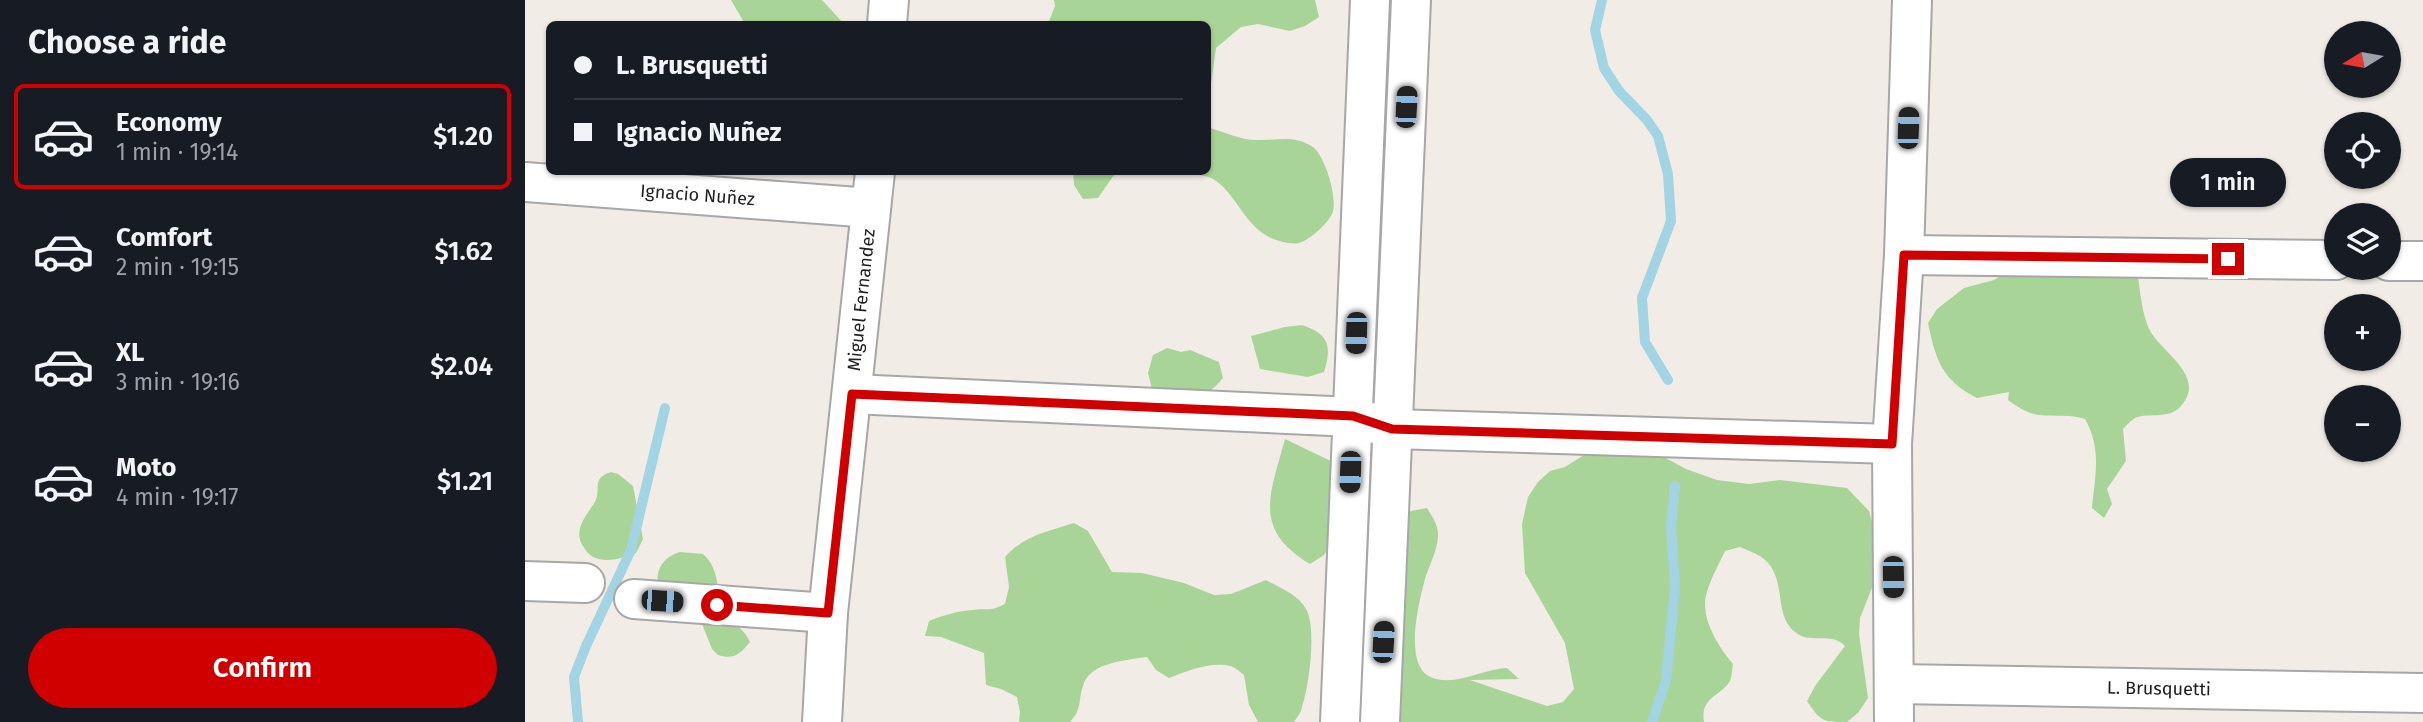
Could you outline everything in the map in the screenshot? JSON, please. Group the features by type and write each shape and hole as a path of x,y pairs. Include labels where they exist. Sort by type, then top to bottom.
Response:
{"street":[{"path":"887,21 889,0"},
{"path":"1340,722 1370,0"},
{"path":"1380,722 1411,0"},
{"path":"1894,722 1892,444 1904,255 1912,0"},
{"name":"Ignacio Nuñez","path":"525,182 873,190"},
{"name":"Miguel Fernandez","path":"822,722 828,613 873,190"},
{"path":"1904,255 2324,260"},
{"path":"2401,261 2423,261"},
{"path":"852,394 1353,416 1392,429 1892,444"},
{"path":"525,581 585,583"},
{"path":"634,599 828,613"},
{"name":"L. Brusquetti","path":"1895,684 2423,693"}],"green space":[{"path":"731,0 822,0 841,21 743,21"},
{"path":"1054,0 1315,0 1319,17 1290,31 1258,24 1241,27 1216,48 1211,84 1211,21 1049,21 1055,6"},
{"path":"1385,0 1394,0 1378,387 1372,388"},
{"path":"1211,128 1244,139 1292,139 1313,147 1322,159 1332,187 1333,211 1319,230 1299,243 1270,238 1251,223 1222,186 1204,176 1196,175 1211,175"},
{"path":"1073,175 1114,175 1098,198 1083,199 1074,185"},
{"path":"2034,255 2137,270 2147,324 2152,334 2185,373 2189,383 2188,394 2176,410 2135,418 2123,429 2126,461 2107,489 2112,504 2104,518 2092,508 2096,473 2095,452 2094,441 2085,419 2031,413 2008,400 2009,392 1977,398 1948,376 1934,348 1928,323 1937,309 1964,288 1994,280"},
{"path":"1302,325 1318,332 1326,342 1328,355 1324,372 1308,377 1260,369 1251,336"},
{"path":"1167,348 1181,352 1190,350 1219,362 1223,378 1215,387 1199,395 1182,395 1152,389 1148,373 1153,355"},
{"path":"1285,439 1339,465 1342,526 1324,555 1310,564 1280,538 1270,509 1274,477"},
{"path":"1641,445 1686,469 1717,480 1749,484 1780,480 1847,488 1869,511 1877,540 1872,588 1860,618 1859,634 1868,698 1858,713 1847,722 1833,722 1819,717 1807,701 1845,646 1833,639 1807,638 1795,632 1784,617 1777,580 1768,563 1740,547 1725,551 1707,592 1705,602 1711,631 1733,664 1730,681 1705,707 1704,722 1374,722 1388,532 1411,511 1427,508 1436,525 1438,537 1419,603 1415,633 1418,662 1424,672 1433,678 1452,680 1507,668 1519,679 1470,680 1547,706 1563,702 1574,689 1565,643 1525,573 1522,524 1528,497 1550,471 1565,467 1595,448"},
{"path":"611,472 633,486 643,539 636,553 607,560 587,553 579,534 582,522 597,497 599,481"},
{"path":"1074,523 1088,531 1112,572 1142,573 1184,583 1214,595 1231,594 1266,580 1298,599 1309,618 1311,643 1305,698 1294,722 1258,722 1249,705 1244,675 1232,667 1207,666 1169,678 1156,670 1147,657 1120,661 1093,672 1083,686 1078,709 1070,722 1019,722 1017,697 986,685 984,653 941,637 925,636 929,621 934,619 962,611 992,609 1005,604 1009,587 1005,557 1028,539"},
{"path":"680,552 703,554 713,567 725,611 750,642 736,655 718,655 712,649 700,619 658,582 663,563"}],"waterway":[{"path":"1602,0 1595,30 1604,68 1619,91 1647,120 1658,136 1668,174 1671,221 1642,298 1645,342 1668,380"},
{"path":"578,722 574,677 631,550 665,408"},
{"path":"1652,722 1666,681 1675,587 1671,525 1675,486"}],"route":[{"path":"717,605 828,613 852,394 1353,416 1392,429 1892,444 1904,255 2228,259"}]}
